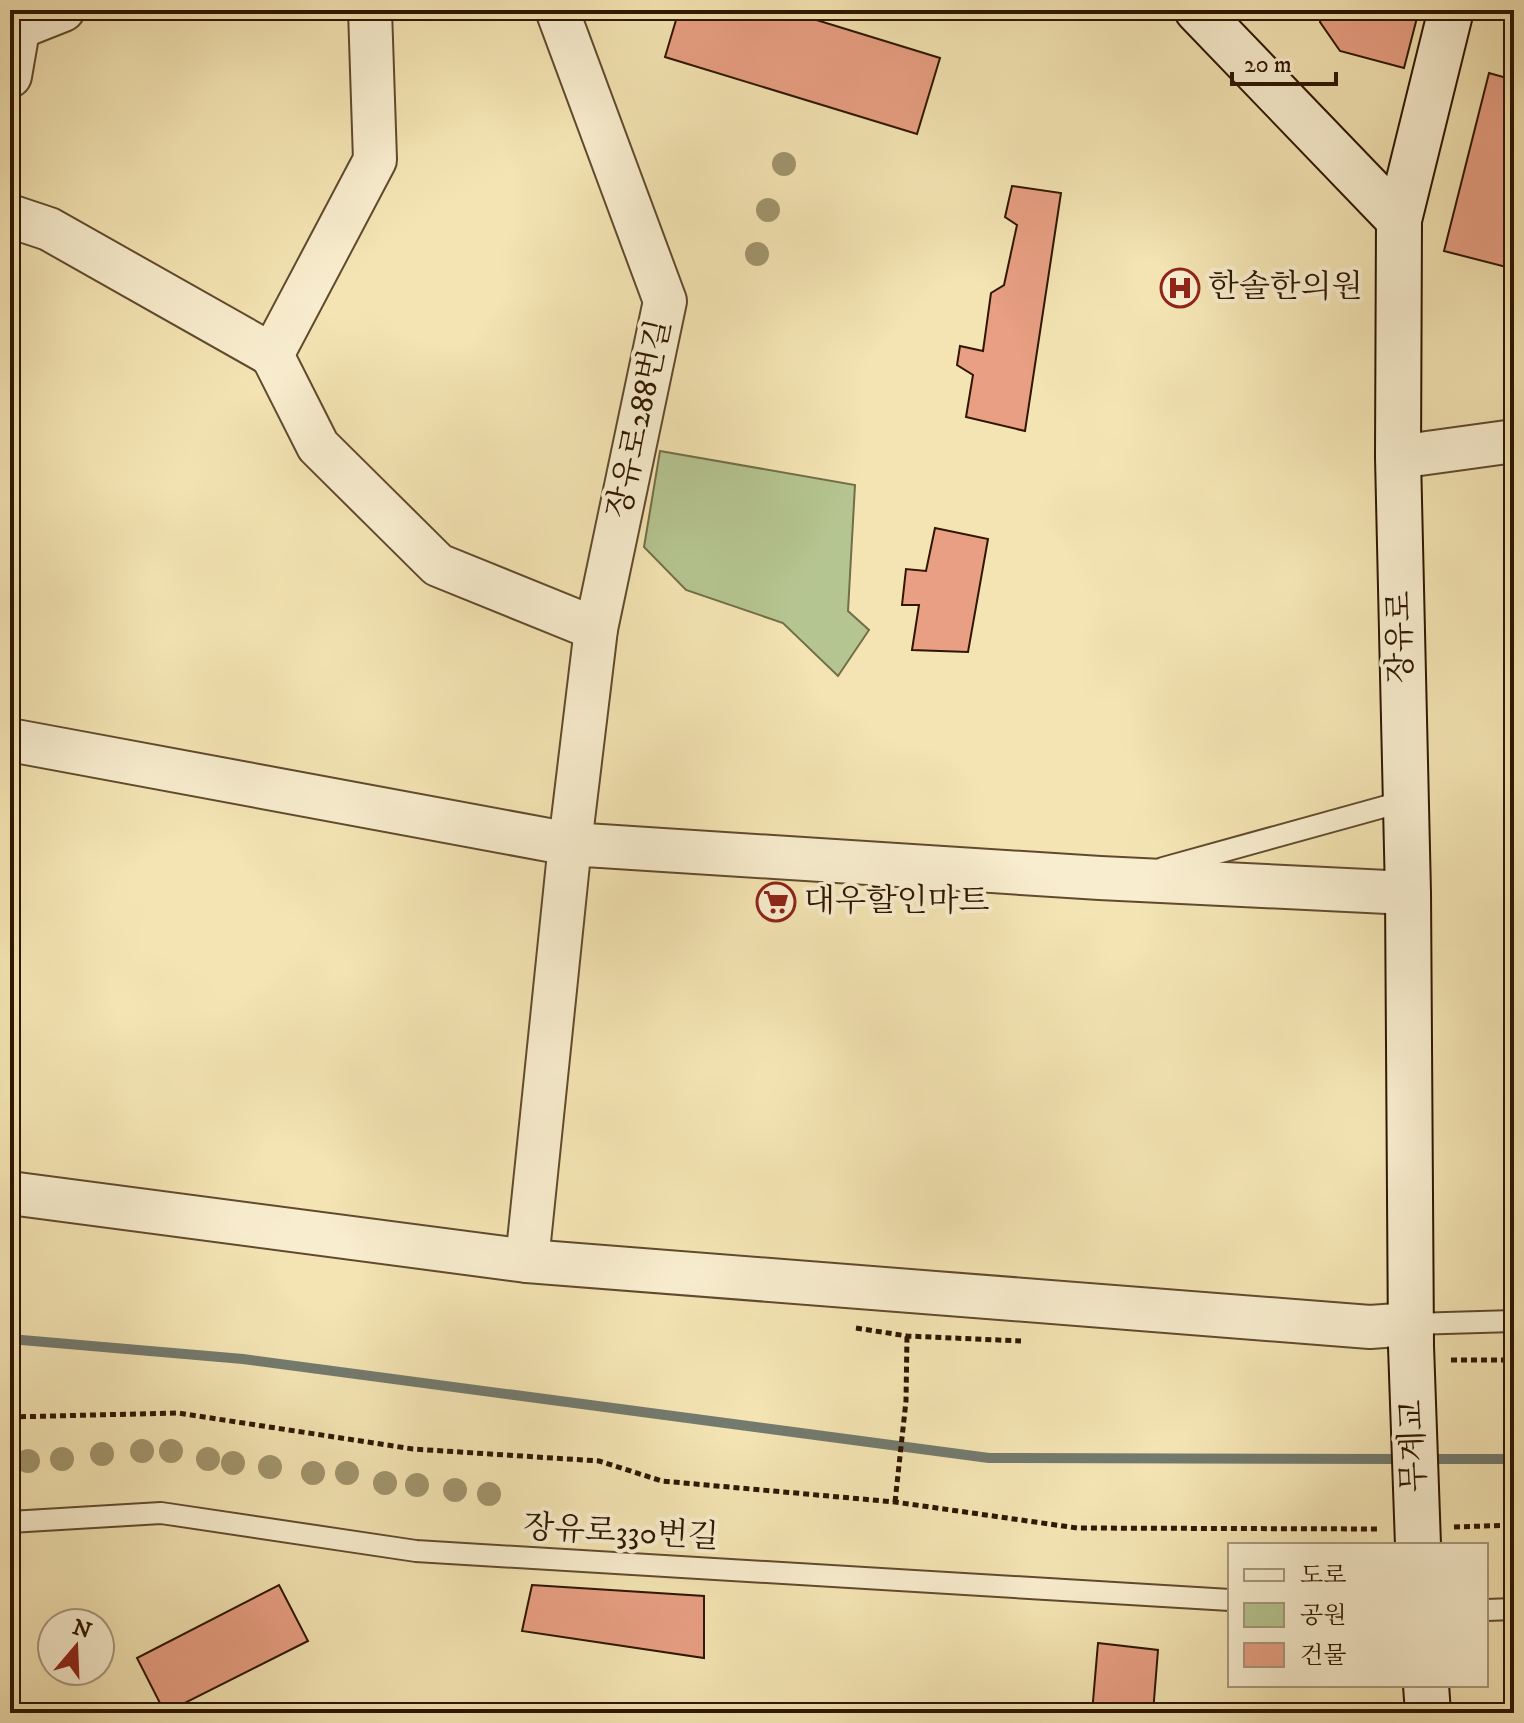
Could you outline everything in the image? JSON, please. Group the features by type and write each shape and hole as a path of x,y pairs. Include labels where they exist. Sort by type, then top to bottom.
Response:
{"main road":[{"path":"1197,10 1399,220"},
{"name":"장유로","path":"1412,1335 1408,893 1398,457 1399,220 1451,10"},
{"name":"무계교","path":"1412,1335 1416,1533"},
{"path":"1426,1687 1428,1713"}],"street":[{"path":"10,76 14,31 63,10"},
{"path":"272,355 375,160 370,10"},
{"name":"장유로288번길","path":"527,1261 570,844 596,629 665,301 557,10"},
{"path":"10,216 49,229 272,355 318,446 438,565 596,629"},
{"path":"1398,457 1514,441"},
{"path":"10,740 570,844 1121,879 1408,893"},
{"path":"10,1193 527,1261 1370,1327 1412,1335"}],"lane":[{"path":"1121,879 1405,801"},
{"path":"1412,1335 1514,1321"},
{"name":"장유로330번길","path":"10,1522 161,1513 416,1551 1228,1600"},
{"path":"1488,1610 1514,1609"}],"path":[{"path":"895,1502 906,1401 907,1336"},
{"path":"10,1417 178,1413 413,1449 599,1461 662,1481 895,1502 1077,1528 1416,1533 1514,1525"}],"green space":[{"path":"660,451 855,485 848,611 869,630 838,676 783,623 686,590 644,547"}],"building":[{"path":"679,10 784,10 940,58 917,134 665,57"},
{"path":"1323,10 1419,10 1404,68 1340,51 1320,22"},
{"path":"1489,73 1514,80 1514,269 1444,251"},
{"path":"1012,186 1061,193 1025,431 966,417 973,375 957,365 960,346 983,351 991,293 1004,285 1017,225 1005,217"},
{"path":"935,528 988,539 968,652 912,650 919,605 902,605 906,569 926,571"},
{"path":"279,1585 308,1641 165,1713 137,1658"},
{"path":"532,1585 704,1596 704,1658 522,1631"},
{"path":"1098,1643 1158,1650 1153,1713 1092,1713"}],"waterway":[{"path":"10,1339 243,1359 989,1458 1405,1459"},
{"path":"1425,1459 1514,1459"}],"place":[{"name":"한솔한의원","path":"1180,288"},
{"name":"대우할인마트","path":"776,902"}]}
